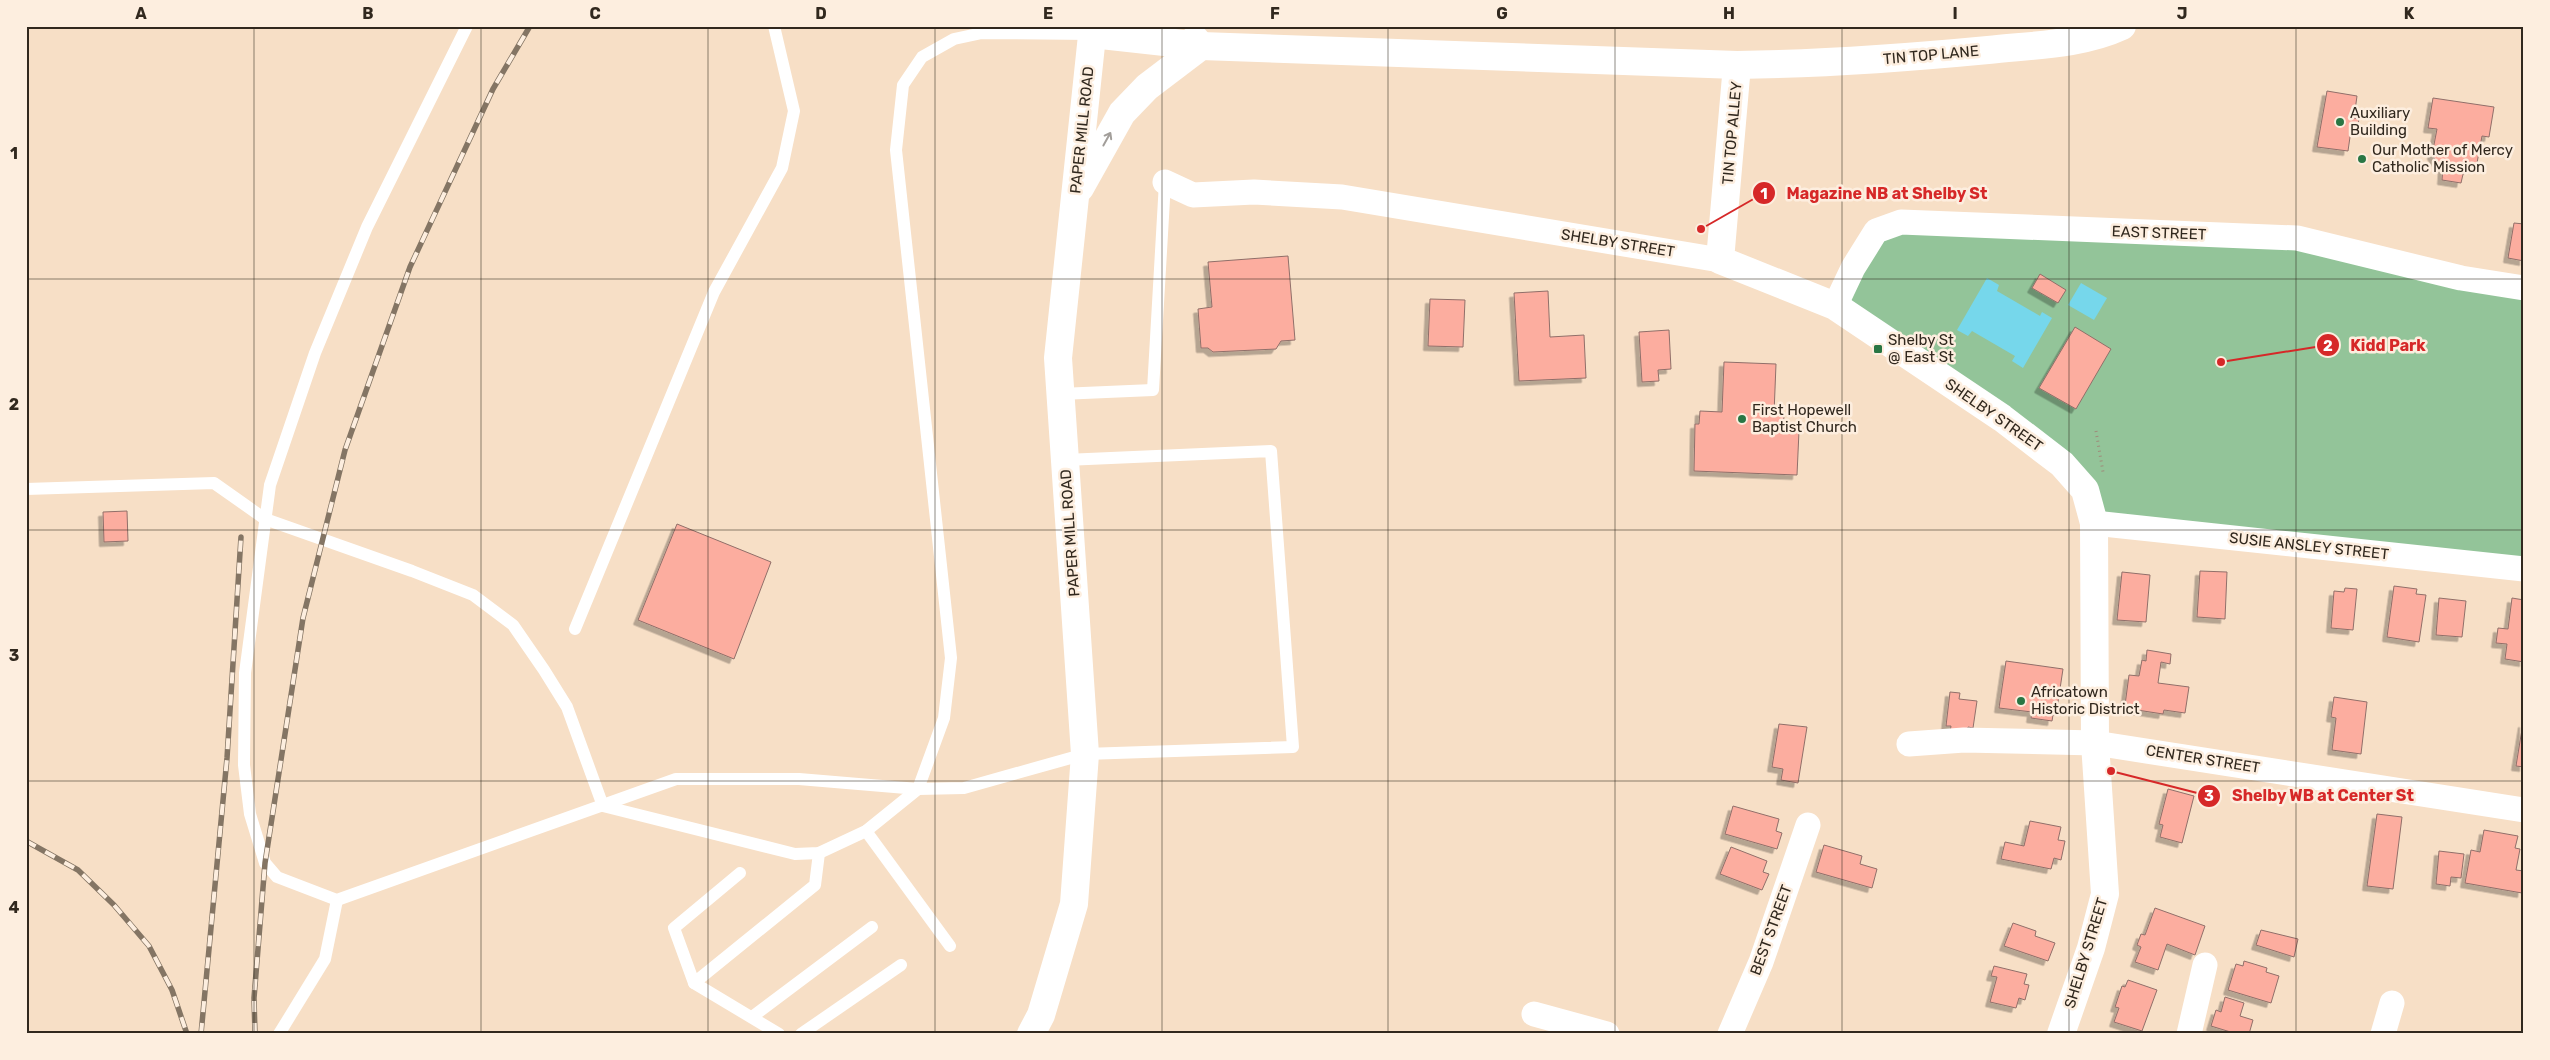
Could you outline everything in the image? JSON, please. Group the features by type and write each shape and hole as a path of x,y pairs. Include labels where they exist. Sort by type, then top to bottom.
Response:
{"street":[{"name":"TIN TOP LANE","path":"1093,30 1738,65 1836,63 2064,42 2106,34 2122,26"},
{"name":"PAPER MILL ROAD","path":"1031,1034 1041,1015 1074,904 1085,754 1058,358 1093,30"},
{"path":"1075,197 1122,113 1192,36"},
{"name":"TIN TOP ALLEY","path":"1720,260 1738,65"},
{"name":"SHELBY STREET","path":"1165,182 1193,195 1254,192 1342,197 1720,260 1835,306 2002,418 2062,464 2085,490 2094,523 2095,742 2105,894 2090,948 2061,1034"},
{"name":"EAST STREET","path":"1835,306 1852,268 1876,231 1901,222 2297,238 2461,278 2524,288"},
{"name":"SUSIE ANSLEY STREET","path":"2094,523 2524,569"},
{"name":"CENTER STREET","path":"1909,744 1964,740 2095,742 2524,810"},
{"name":"BEST STREET","path":"1730,1034 1761,962 1808,825"},
{"path":"2189,1034 2205,965"},
{"path":"2383,1034 2392,1003"},
{"path":"1534,1014 1606,1034"}],"lane":[{"path":"467,26 368,227 315,353 270,485 245,673 244,765 250,814 265,863 277,877 337,900 676,779 799,779 918,789 964,788 1085,754 1293,747 1271,451 1065,460"},
{"path":"575,629 714,292 782,168 794,111 774,26"},
{"path":"603,806 795,854 820,853 866,831 918,789 944,718 951,658 896,150 903,85 922,57 954,39 982,33 1093,30"},
{"path":"1060,394 1153,390 1165,182"},
{"path":"26,489 214,483 266,520 412,571 473,595 513,625 567,707 603,806"},
{"path":"866,831 950,946"},
{"path":"694,983 815,885 820,853"},
{"path":"740,873 674,928 694,983 779,1034"},
{"path":"279,1034 325,959 337,900"},
{"path":"752,1017 872,927"},
{"path":"801,1034 901,965"}],"path":[{"path":"2096,431 2103,473"}],"green space":[{"path":"1876,231 2297,238 2524,288 2524,569 2094,523 2085,490 1835,306"}],"water":[{"path":"1987,278 1999,285 1997,291 2040,316 2042,312 2052,318 2023,368 2012,361 2015,356 1972,331 1968,336 1957,330"},
{"path":"2081,283 2107,298 2094,320 2068,305"}],"building":[{"name":"Auxiliary Building","path":"2327,91 2357,96 2354,118 2359,119 2357,131 2351,130 2348,151 2317,147"},
{"path":"2433,98 2494,107 2489,137 2482,136 2477,163 2464,170 2461,183 2442,180 2443,167 2440,166 2432,155 2437,129 2428,128"},
{"path":"2514,223 2524,224 2524,261 2508,258"},
{"path":"1288,256 1295,340 1281,341 1276,349 1213,352 1208,348 1201,348 1198,309 1212,307 1208,262"},
{"path":"2040,274 2066,290 2058,303 2032,288"},
{"path":"1548,291 1550,337 1584,335 1586,378 1519,381 1514,293"},
{"path":"1430,299 1465,300 1463,347 1428,346"},
{"path":"2075,327 2111,349 2076,409 2039,388"},
{"path":"1669,330 1671,369 1658,370 1659,381 1642,382 1639,332"},
{"name":"First Hopewell Baptist Church","path":"1724,362 1776,364 1774,414 1784,415 1783,430 1799,431 1797,475 1694,471 1695,424 1699,424 1700,411 1722,412"},
{"path":"127,511 128,541 104,542 103,512"},
{"path":"677,524 771,562 734,659 638,620"},
{"path":"2200,571 2227,572 2225,619 2197,617"},
{"path":"2122,572 2150,575 2146,622 2117,620"},
{"path":"2394,586 2417,589 2416,594 2426,595 2419,642 2387,637"},
{"path":"2345,588 2357,589 2353,630 2331,628 2334,591 2344,592"},
{"path":"2439,598 2466,601 2462,637 2436,635"},
{"path":"2512,598 2524,600 2524,662 2505,659 2507,644 2496,643 2498,628 2508,629"},
{"path":"2147,650 2171,654 2170,664 2161,662 2158,683 2189,687 2185,713 2164,710 2163,714 2137,710 2138,707 2125,705 2129,675 2139,676 2142,660 2146,661"},
{"path":"2006,661 2063,669 2056,715 2053,715 2052,721 2031,718 2032,712 1999,708"},
{"path":"1950,692 1960,693 1959,699 1977,701 1973,728 1968,727 1967,734 1950,732 1951,726 1946,726"},
{"path":"2334,697 2367,702 2361,754 2332,750 2336,718 2331,717"},
{"path":"2524,723 2524,767 2516,766"},
{"path":"1779,724 1807,727 1798,783 1781,780 1783,769 1772,767"},
{"path":"2168,789 2194,796 2182,843 2160,837 2163,825 2159,824"},
{"path":"1733,806 1779,819 1776,831 1782,833 1777,849 1725,834"},
{"path":"2377,814 2402,817 2393,889 2367,886"},
{"path":"2030,821 2061,827 2058,840 2065,841 2061,860 2054,858 2051,869 2001,859 2005,842 2024,846"},
{"path":"2484,830 2518,836 2515,848 2520,849 2516,870 2524,871 2522,893 2465,883 2471,850 2480,852"},
{"path":"1824,845 1862,856 1860,864 1877,869 1872,888 1816,872"},
{"path":"1731,847 1767,861 1763,872 1769,874 1762,890 1720,874"},
{"path":"2439,851 2464,854 2461,878 2451,877 2450,886 2436,884"},
{"path":"2155,908 2205,926 2195,955 2167,944 2158,970 2135,962 2141,947 2137,945 2141,934 2145,935"},
{"path":"2013,923 2036,931 2035,936 2055,943 2048,961 2004,946"},
{"path":"2261,930 2298,939 2294,957 2256,945"},
{"path":"2244,961 2267,968 2266,972 2279,976 2271,1003 2228,990 2236,964 2243,966"},
{"path":"1994,966 2027,974 2024,984 2029,985 2025,1000 2019,998 2016,1008 1990,1002 1997,977 1991,976"},
{"path":"2128,980 2157,990 2142,1031 2114,1022 2119,1008 2115,1007 2122,986 2125,987"},
{"path":"2225,997 2244,1003 2240,1016 2253,1020 2249,1034 2237,1034 2211,1026 2216,1010 2221,1012"}],"railway":[{"path":"255,1034 254,998 265,863 303,618 345,450 410,267 493,89 530,26"},
{"path":"201,1034 227,758 241,537"},
{"path":"26,841 78,870 114,905 149,946 172,990 187,1034"}],"place":[{"name":"Auxiliary Building","path":"2340,122"},
{"name":"Our Mother of Mercy Catholic Mission","path":"2362,159"},
{"name":"Magazine NB at Shelby St","path":"1701,229"},
{"name":"Shelby St @ East St","path":"1878,349"},
{"name":"Kidd Park","path":"2221,362"},
{"name":"First Hopewell Baptist Church","path":"1742,419"},
{"name":"Africatown Historic District","path":"2021,701"},
{"name":"Shelby WB at Center St","path":"2111,771"}]}
